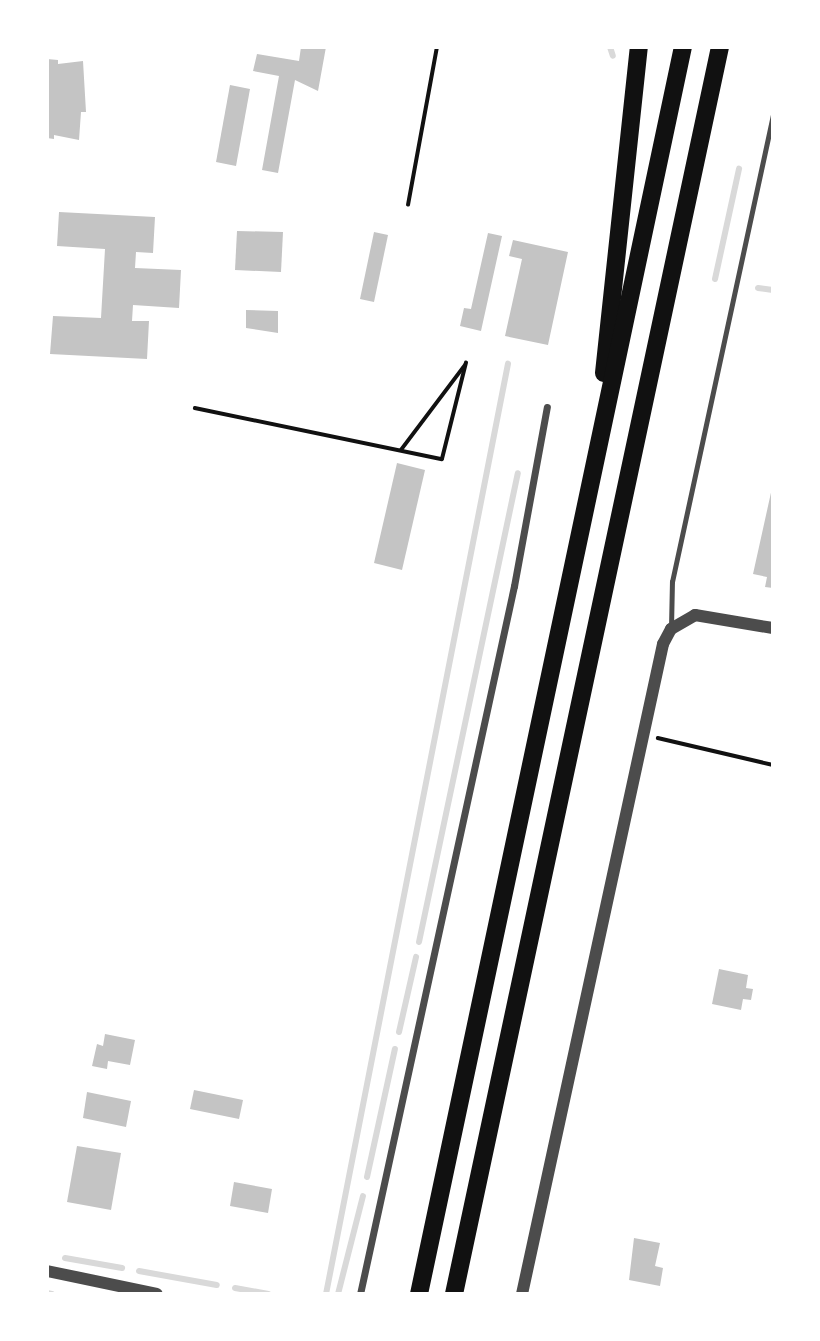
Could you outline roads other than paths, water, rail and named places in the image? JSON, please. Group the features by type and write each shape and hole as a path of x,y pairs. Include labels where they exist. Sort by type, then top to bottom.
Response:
{"highway":[{"path":"588,498 639,47"},
{"path":"419,1294 683,47"},
{"path":"454,1294 720,47"}],"street":[{"path":"360,1294 514,586 547,407"},
{"path":"523,1294 663,644 671,629 702,615 773,628"},
{"path":"47,1271 158,1294"}],"lane":[{"path":"671,629 672,582 773,114"}],"waterway":[{"path":"610,47 613,56"},
{"path":"715,279 739,169"},
{"path":"758,288 773,290"},
{"path":"326,1294 508,364"},
{"path":"419,942 518,473"},
{"path":"399,1032 416,957"},
{"path":"367,1177 395,1049"},
{"path":"338,1294 363,1196"},
{"path":"65,1258 122,1268"},
{"path":"139,1271 217,1285"},
{"path":"235,1288 268,1294"},
{"path":"47,1293 52,1294"}]}
